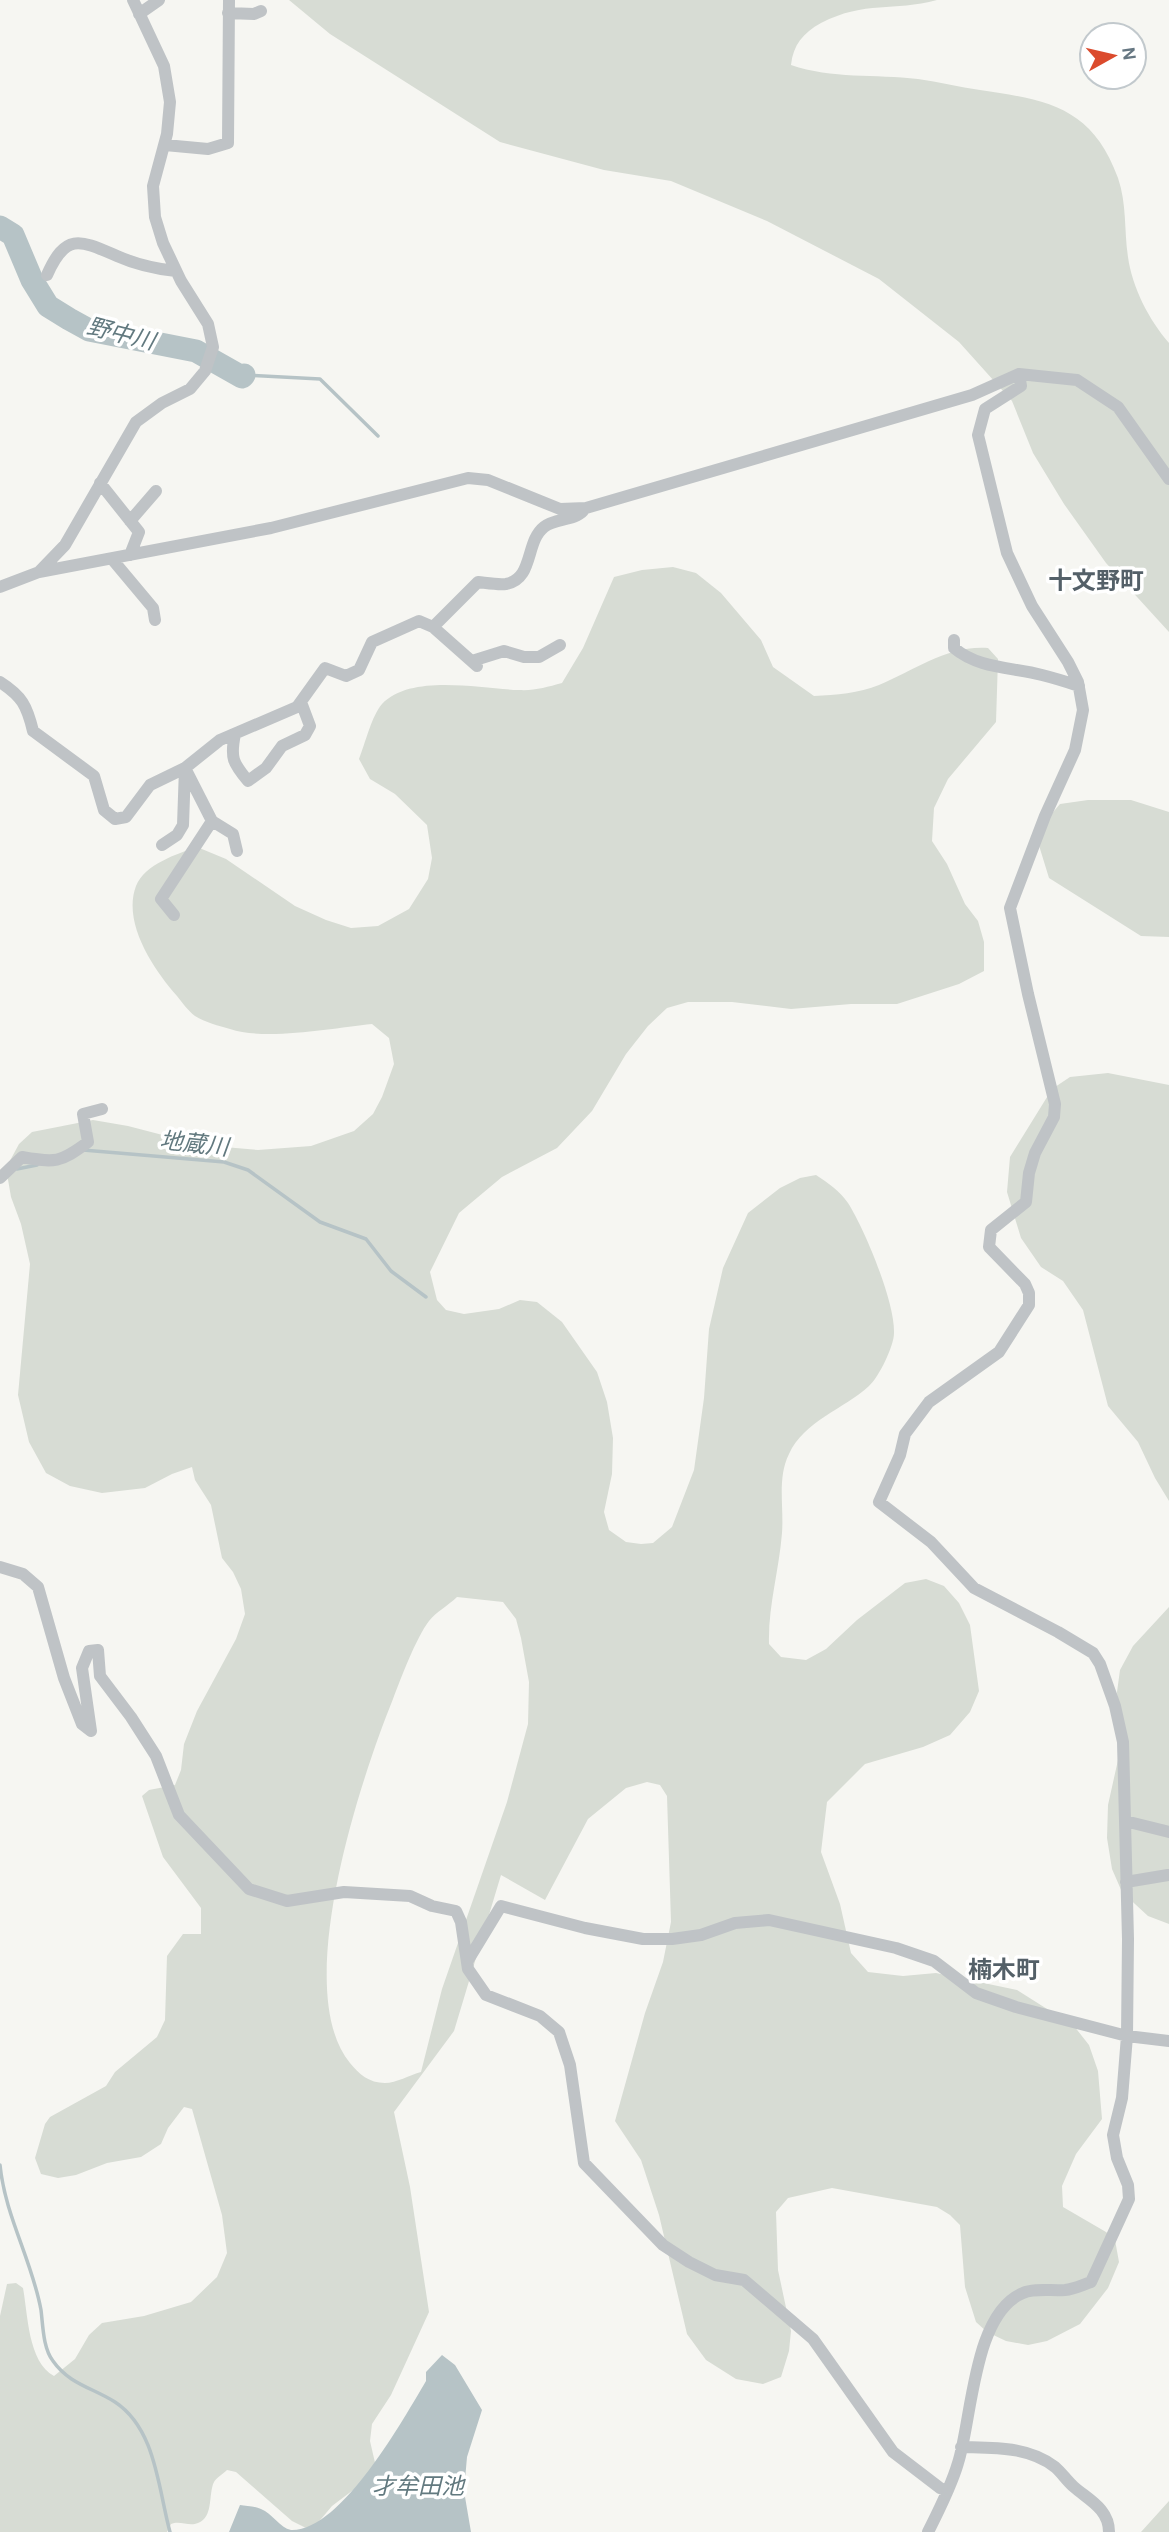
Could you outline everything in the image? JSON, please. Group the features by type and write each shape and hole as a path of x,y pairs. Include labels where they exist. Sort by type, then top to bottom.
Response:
{"street":[{"path":"39,572 65,545 136,422 162,403 190,389 205,371 213,347 208,324 176,271 155,217 153,186 165,145 170,102 164,66 133,0"},
{"path":"139,14 159,0"},
{"path":"165,145 208,149 228,143 229,6 254,14 261,11"},
{"path":"47,275 60,252 82,242 94,244 118,257 176,271"},
{"path":"928,2532 959,2462 982,2352 995,2321 1003,2309 1023,2292 1069,2290 1091,2282 1129,2199 1128,2185 1117,2158 1113,2135 1122,2098 1127,2036 1122,1742 1115,1706 1100,1664 1093,1653 974,1588 931,1542 879,1502 900,1455 905,1434 929,1402 999,1352 1029,1305 1029,1293 1025,1284 989,1247 991,1230 1026,1202 1029,1174 1035,1153 1054,1117 1055,1104 1010,908 1045,816 1075,750 1083,710 1079,686 1068,662 1032,606 1007,553 978,435 985,410 1021,386 1019,374"},
{"path":"0,587 39,572 271,528 468,478 488,480 560,509 586,508 972,395 1019,374 1077,380 1098,392 1118,407 1169,479"},
{"path":"100,483 139,532 130,555"},
{"path":"130,521 156,491"},
{"path":"433,627 478,582 505,584 517,580 527,566 531,541 543,528 555,521 579,515 586,508"},
{"path":"112,559 153,608 155,620"},
{"path":"0,682 18,693 29,713 33,731 94,776 104,810 115,819 126,817 150,785 185,768 220,740 298,707 325,668 346,676 359,670 372,642 419,621 433,627 475,664 504,651 524,657 539,657 560,645"},
{"path":"954,640 954,648 962,655 991,666 1041,674 1079,686"},
{"path":"235,734 232,747 233,764 248,781 266,768 282,746 305,734 310,726 301,702"},
{"path":"185,768 212,821 233,834 237,851"},
{"path":"162,845 177,835 183,825 185,768"},
{"path":"174,915 161,899 212,821"},
{"path":"0,1178 22,1157 53,1162 71,1155 88,1142 83,1114 102,1109"},
{"path":"0,1567 23,1574 38,1587 64,1678 82,1724 91,1731 82,1668 89,1651 98,1650 100,1676 156,1756 179,1815 249,1889 287,1901 344,1892 410,1896 432,1906 456,1911 461,1922 468,1969 486,1995 540,2016 559,2032 570,2065 584,2163 663,2245 715,2275 744,2280 813,2339 893,2452 947,2491"},
{"path":"1125,1821 1169,1832"},
{"path":"1126,1882 1168,1875"},
{"path":"467,1962 501,1906 585,1928 643,1938 672,1939 701,1935 735,1923 769,1920 896,1948 934,1961 976,1993 1016,2007 1127,2036 1169,2041"},
{"path":"961,2447 1011,2449 1042,2458 1098,2504 1109,2524 1108,2532"}],"shaded area":[{"path":"289,0 937,0 852,11 821,23 800,40 791,65 838,74 918,79 1027,98 1065,111 1081,122 1107,154 1121,188 1133,280 1148,314 1169,343 1169,632 1106,563 1064,504 1033,453 1012,401 959,342 879,279 767,221 671,181 604,170 500,142 330,34"},
{"path":"673,567 696,573 721,593 761,640 773,667 814,696 871,688 959,650 988,648 998,659 996,722 948,779 934,808 932,841 947,864 965,904 978,921 984,942 984,971 959,984 897,1004 851,1004 791,1009 732,1002 688,1002 667,1008 648,1026 626,1054 592,1111 557,1148 502,1177 459,1213 430,1272 437,1300 446,1310 464,1314 499,1309 520,1300 537,1302 562,1322 597,1372 607,1402 613,1438 612,1474 604,1512 609,1530 626,1542 653,1543 672,1527 694,1470 704,1398 709,1329 723,1268 748,1213 780,1188 800,1178 816,1175 838,1191 848,1203 870,1248 890,1303 893,1339 873,1382 804,1433 785,1463 782,1483 782,1533 770,1616 769,1644 781,1657 806,1660 826,1649 857,1620 905,1583 926,1579 944,1586 959,1603 970,1625 979,1691 970,1712 950,1735 923,1747 865,1764 827,1802 821,1852 840,1904 851,1953 868,1972 903,1976 936,1973 1017,1990 1074,2026 1089,2045 1098,2071 1102,2119 1076,2154 1062,2186 1063,2207 1115,2240 1119,2262 1108,2288 1080,2324 1047,2341 1028,2345 1006,2341 987,2332 976,2322 965,2287 960,2225 950,2215 937,2207 832,2188 788,2198 776,2212 778,2270 791,2331 789,2351 781,2377 763,2384 736,2379 706,2360 687,2334 659,2215 641,2160 615,2121 645,2013 663,1962 671,1922 667,1796 660,1785 647,1782 626,1788 588,1819 545,1900 501,1875 454,2031 394,2112 410,2187 429,2312 391,2395 372,2424 370,2441 376,2467 373,2475 332,2506 316,2525 308,2529 292,2521 236,2472 227,2470 214,2482 209,2511 203,2520 195,2524 171,2524 167,2532 0,2532 0,2316 7,2284 16,2283 23,2288 34,2349 45,2369 54,2376 75,2359 89,2335 102,2323 144,2316 191,2302 217,2277 227,2253 222,2215 192,2109 184,2107 168,2128 161,2144 141,2157 107,2163 76,2175 58,2178 41,2174 35,2158 45,2124 50,2117 106,2086 115,2072 157,2037 165,2020 167,1956 183,1934 201,1934 201,1908 163,1857 142,1796 149,1790 175,1785 181,1770 184,1744 197,1711 236,1639 245,1614 241,1589 222,1558 211,1505 195,1480 192,1467 145,1488 102,1493 70,1486 46,1473 29,1442 18,1395 30,1264 21,1224 11,1197 6,1168 19,1144 32,1132 93,1120 201,1145 258,1150 311,1146 354,1131 373,1114 394,1064 389,1038 372,1024 262,1034 230,1029 195,1016 159,973 143,945 133,915 136,886 140,878 154,866 197,847 226,859 295,906 351,928 378,926 409,909 428,879 432,858 427,825 395,794 370,779 359,759 378,709 395,694 428,686 525,690 562,683 583,648 614,577 642,570","holes":["457,1597 503,1602 516,1619 521,1638 529,1682 528,1724 507,1802 442,1989 421,2072 389,2083 379,2083 369,2080 350,2063 333,2030 327,1986 329,1937 337,1883 350,1830 380,1734 409,1658 429,1621"]},
{"path":"1088,800 1131,800 1169,812 1169,937 1141,936 1049,878 1037,839 1042,825 1060,804"},
{"path":"1108,1073 1169,1085 1169,1501 1138,1442 1108,1406 1083,1310 1063,1281 1041,1267 1021,1238 1007,1192 1010,1157 1052,1089 1070,1077"},
{"path":"1169,1607 1169,1924 1148,1916 1122,1892 1112,1869 1107,1838 1108,1805 1120,1751 1117,1692 1120,1670 1133,1646"},
{"path":"1169,2501 1169,2532 1141,2532"}],"water":[{"name":"才牟田池","path":"442,2355 455,2365 482,2410 467,2457 464,2491 471,2532 229,2532 240,2505 261,2509 291,2530 310,2526 330,2513 350,2493 387,2445 426,2381 426,2372"}],"waterway":[{"name":"野中川","path":"0,227 13,235 32,280 48,306 69,319 89,330 196,351 242,377 244,375"},
{"path":"244,375 320,379 378,436"},
{"name":"地蔵川","path":"83,1150 224,1162 248,1170 320,1222 366,1239 391,1271 426,1297"},
{"name":"地蔵川","path":"17,1169 37,1165"},
{"path":"0,2165 7,2202 37,2292 45,2343 50,2356 66,2375 115,2402 129,2414 139,2428 153,2461 170,2532"}],"district":[{"name":"十文野町","path":"1096,581"},
{"name":"楠木町","path":"1004,1970"}]}
